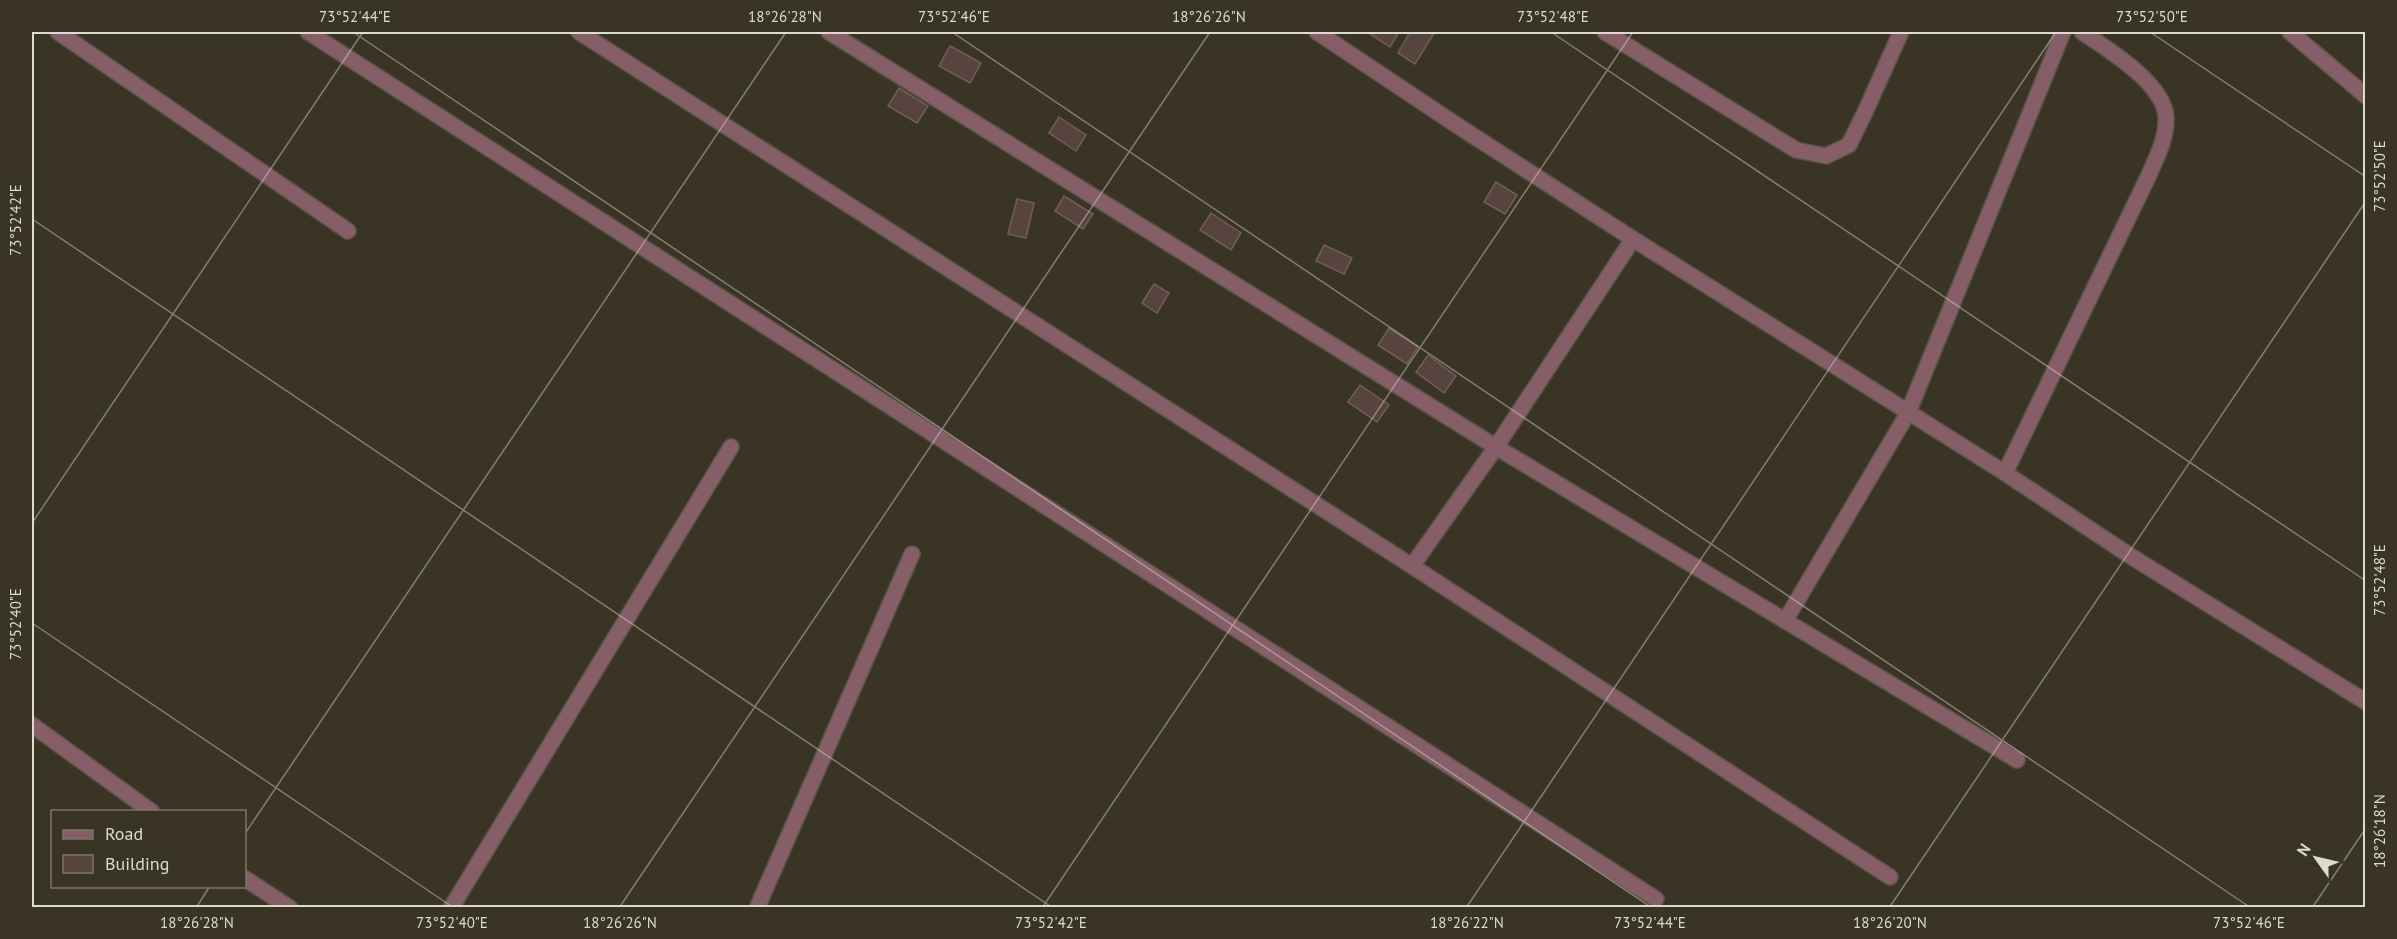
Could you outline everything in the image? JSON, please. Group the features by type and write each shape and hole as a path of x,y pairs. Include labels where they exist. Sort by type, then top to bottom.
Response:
{"street":[{"path":"58,32 348,231"},
{"path":"308,32 1656,899"},
{"path":"579,32 1412,566 1890,877"},
{"path":"829,32 1496,447 2017,760"},
{"path":"1317,32 1632,239 2005,473 2132,557 2366,702"},
{"path":"1605,32 1796,150 1826,156 1848,145 1901,32"},
{"path":"1785,621 1908,413 2063,32"},
{"path":"2005,473 2149,175 2164,139 2166,115 2156,92 2135,69 2082,32"},
{"path":"2290,32 2366,96"},
{"path":"1412,566 1496,447 1632,239"},
{"path":"451,908 731,447"},
{"path":"757,908 912,554"},
{"path":"32,725 149,810"},
{"path":"246,879 290,908"}],"building":[{"path":"1367,32 1399,32 1390,47"},
{"path":"1410,32 1428,32 1433,35 1415,64 1398,53"},
{"path":"950,46 981,63 970,83 939,66"},
{"path":"899,88 928,106 917,123 888,106"},
{"path":"1059,117 1086,135 1076,151 1049,133"},
{"path":"1496,182 1517,195 1505,214 1484,202"},
{"path":"1064,196 1093,214 1083,229 1055,211"},
{"path":"1017,199 1034,203 1026,238 1008,234"},
{"path":"1211,213 1241,233 1231,250 1200,230"},
{"path":"1324,245 1352,258 1344,274 1316,261"},
{"path":"1154,284 1169,293 1157,313 1142,303"},
{"path":"1389,328 1418,347 1407,364 1378,345"},
{"path":"1428,355 1456,376 1444,393 1416,372"},
{"path":"1360,385 1389,405 1377,422 1348,402"}]}
